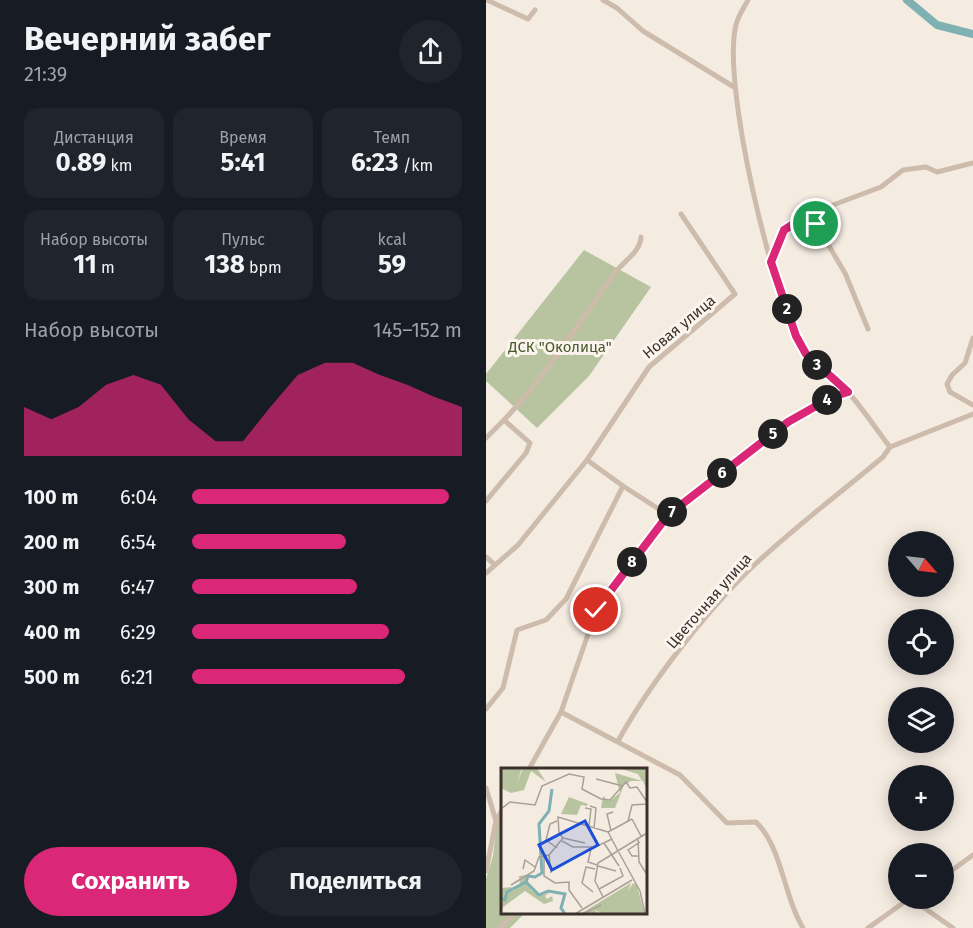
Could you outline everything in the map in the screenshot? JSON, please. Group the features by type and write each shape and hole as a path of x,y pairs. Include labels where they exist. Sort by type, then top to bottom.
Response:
{"street":[{"path":"487,0 528,19 535,10"},
{"path":"603,0 617,8 644,31 734,87"},
{"path":"748,0 736,25 734,87 750,174 771,262 796,336 806,354 848,392 890,447 973,414"},
{"path":"771,262 784,230 810,214 881,187 903,170 926,167 937,172 973,164"},
{"name":"Новая улица","path":"486,573 518,545 587,460 649,367 735,294 681,214"},
{"path":"810,214 845,273 868,329"},
{"path":"486,438 541,376 617,270 636,251 641,237"},
{"path":"973,338 965,363 952,375 947,384 950,392 973,405"},
{"path":"530,768 561,712 596,610 668,515 788,422 821,402 848,392"},
{"path":"486,501 526,453 530,443 504,420"},
{"name":"Цветочная улица","path":"618,741 643,698 732,588 791,533 883,457 890,447"},
{"path":"587,460 668,515"},
{"path":"486,709 503,688 517,630 546,620 566,599 623,486"},
{"path":"486,557 494,564"},
{"path":"561,712 680,775 727,824 756,822 764,830 772,848 786,891 803,928"},
{"path":"486,788 496,821"},
{"path":"486,871 496,821 501,812"},
{"path":"954,869 973,855"},
{"path":"868,928 895,909"},
{"path":"926,909 953,928"},
{"path":"500,928 515,913"}],"green space":[{"name":"ДСК \"Околица\"","path":"584,250 651,287 589,376 537,428 486,381 486,374"},
{"path":"501,814 501,913 525,913 510,928 486,928 486,879 493,856 497,821"}],"waterway":[{"path":"907,0 937,25 973,34"}],"route":[{"path":"596,610 668,515 788,422 832,397 848,392 806,354 796,336 771,262 774,260 781,234 793,222 810,214 816,224"}]}
